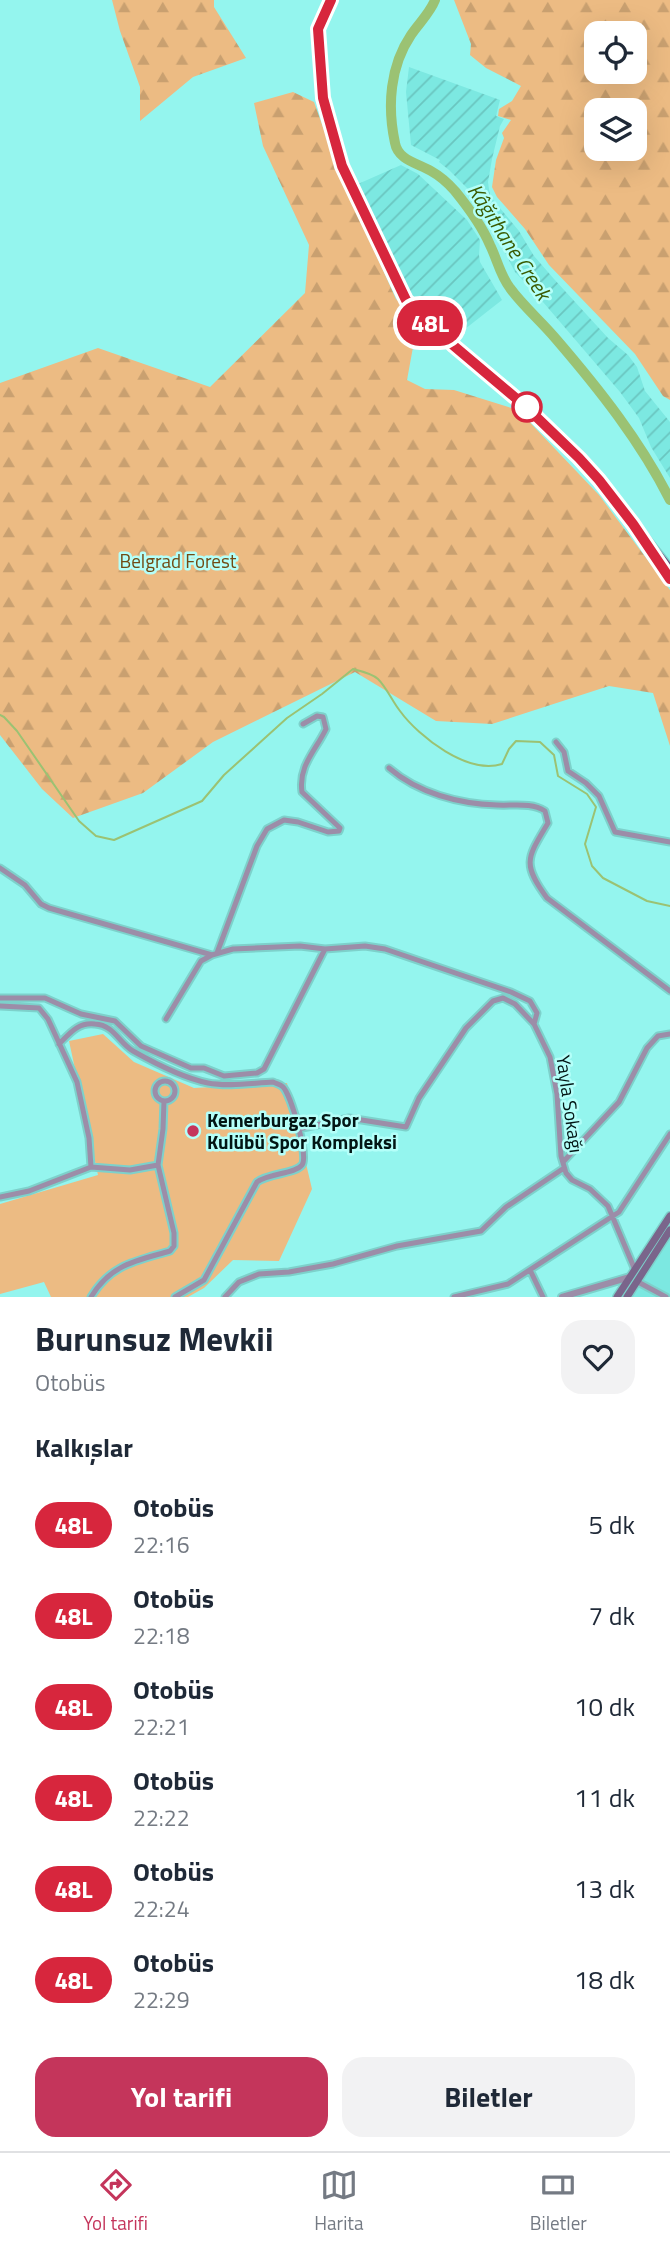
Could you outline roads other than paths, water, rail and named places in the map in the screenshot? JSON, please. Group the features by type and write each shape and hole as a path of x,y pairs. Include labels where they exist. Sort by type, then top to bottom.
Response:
{"main road":[{"path":"331,0 318,29 323,98 342,166 406,300 454,346 556,434 599,480 670,569"},
{"path":"633,524 670,579"},
{"path":"627,1297 634,1277 670,1216"},
{"path":"617,1297 670,1230"}],"street":[{"path":"215,954 257,846 267,829 284,820 328,832 339,831 340,828 302,792 306,762 326,729 323,717 317,716 303,724"},
{"path":"556,741 564,752 568,771 599,796 615,832 670,842"},
{"path":"389,768 402,780 447,797 494,805 536,806 545,811 548,823 529,855 532,876 539,888 547,898 670,991"},
{"path":"0,868 25,885 41,904 48,908 215,954"},
{"path":"166,1019 201,961 215,954 233,949 365,946 385,949 511,992 534,1004 538,1017 534,1024"},
{"path":"0,998 45,998 81,1014 115,1021 141,1046 191,1068 204,1068 224,1076 246,1074 264,1069 325,949"},
{"name":"Yayla Sokağı","path":"298,1129 349,1118 406,1127 419,1098 460,1035 493,1001 503,998 509,1000 534,1024 546,1046 557,1094 564,1165 572,1180 604,1201 613,1216 634,1277"},
{"path":"0,1006 39,1008 48,1019 77,1083 89,1138 91,1167"},
{"path":"59,1044 79,1025 94,1024 109,1028 129,1049 168,1068 210,1083 273,1082 285,1091 298,1129 304,1163 297,1169 269,1175 257,1182 204,1280 175,1297"},
{"path":"225,1297 239,1282 259,1275 333,1264 397,1246 481,1231 506,1208 564,1165 619,1101 647,1048 657,1036 670,1034"},
{"path":"164,1101 156,1096 155,1090 158,1084 164,1081 168,1068"},
{"path":"164,1081 173,1085 175,1091 173,1097 164,1101"},
{"path":"91,1297 110,1273 126,1264 170,1251 174,1247 174,1233 158,1165 164,1101"},
{"path":"454,1297 508,1284 613,1216 625,1206 640,1178 670,1134"},
{"path":"0,1197 29,1191 91,1167 130,1170 158,1165"},
{"path":"530,1270 542,1297"},
{"path":"562,1297 634,1277 666,1297"}],"waterway":[{"name":"Kâğıthane Creek","path":"435,0 404,47 395,73 391,115 397,149 404,157 441,177 460,197 483,231 510,288 603,397 633,437 670,500"},
{"path":"0,715 17,731 79,821 96,836 114,840 202,801 224,775 287,718 353,669 378,679 400,711 419,732 460,759 489,766 502,764 516,741 540,742 554,755 558,776 587,794 596,807 585,844 592,866 603,878 647,901 670,906"}],"place":[{"name":"Kemerburgaz Spor Kulübü Spor Kompleksi","path":"193,1131"}],"park label":[{"name":"Belgrad Forest","path":"178,561"}]}
